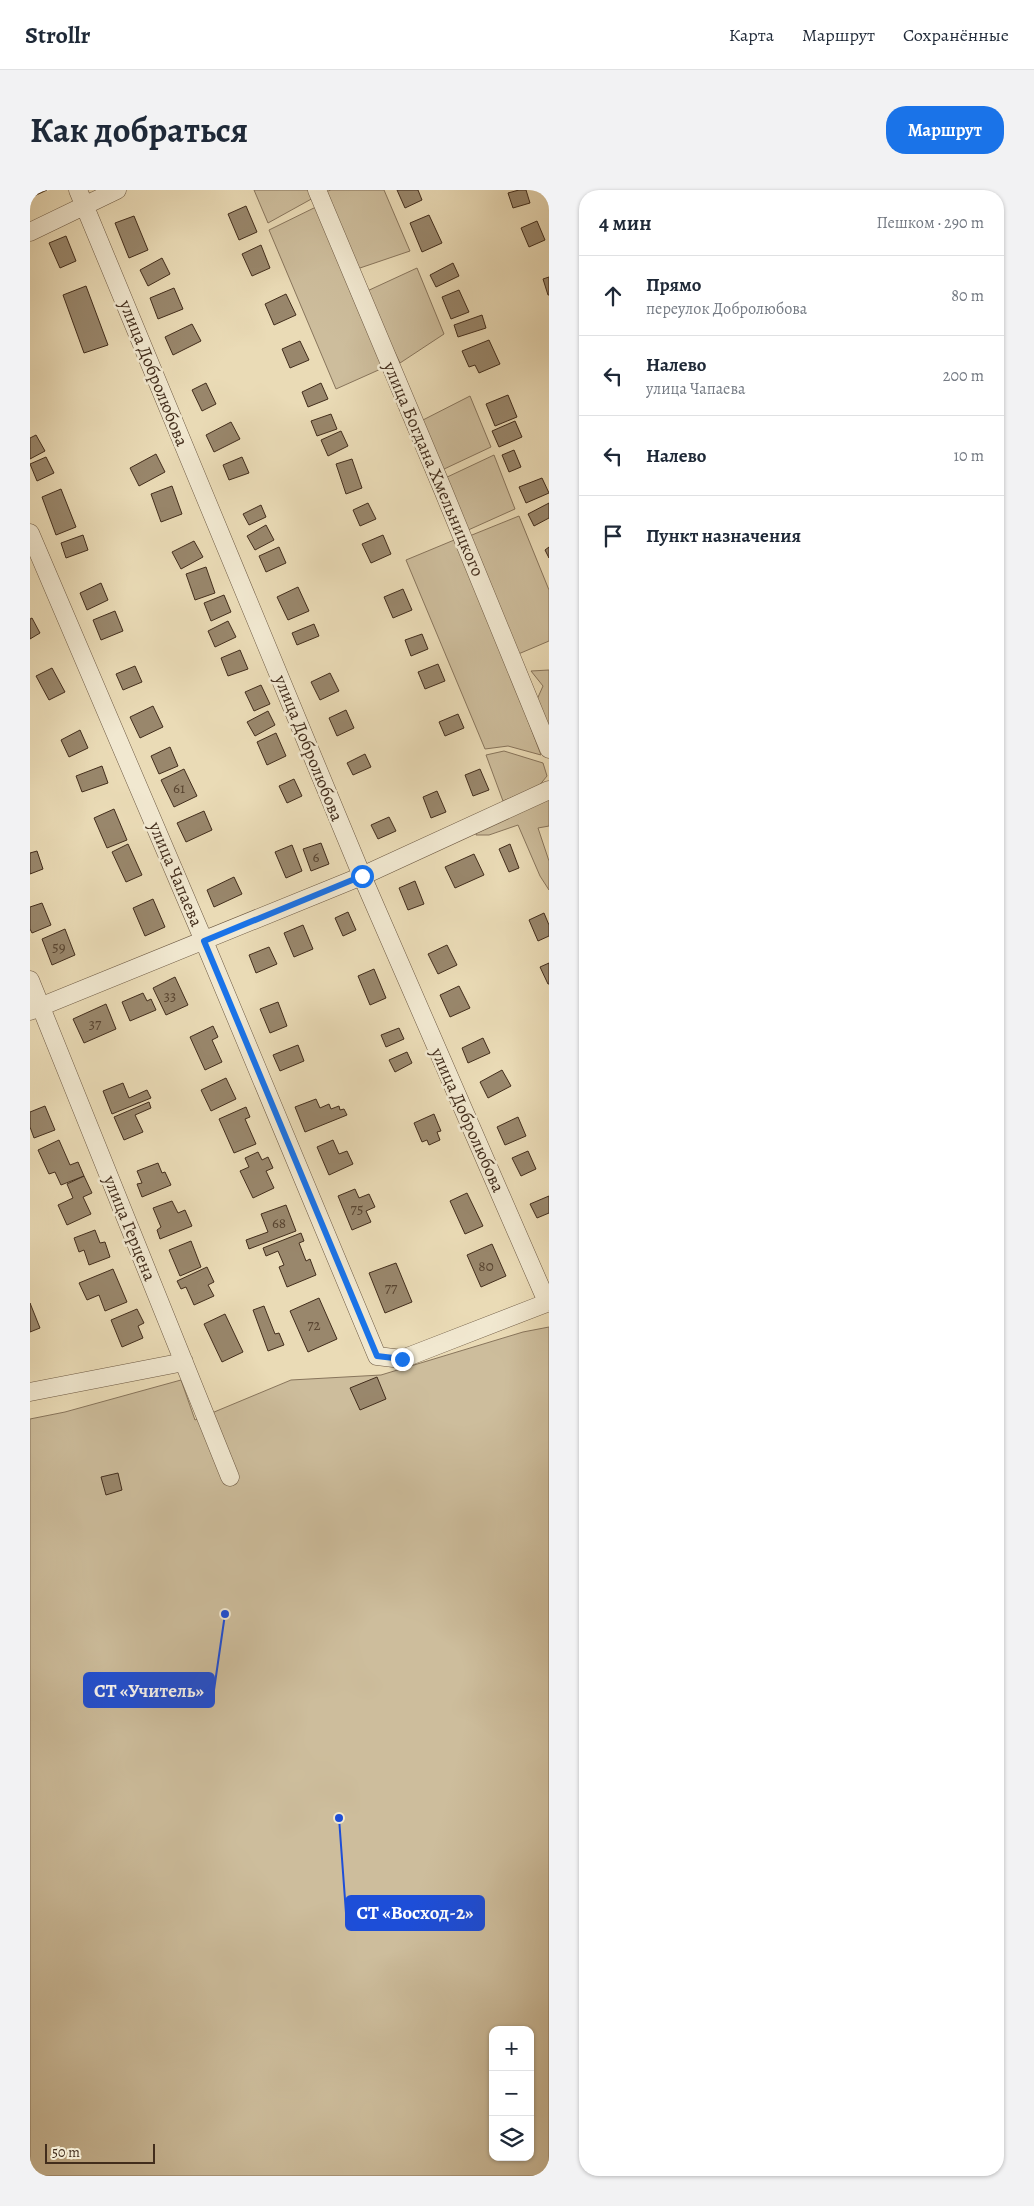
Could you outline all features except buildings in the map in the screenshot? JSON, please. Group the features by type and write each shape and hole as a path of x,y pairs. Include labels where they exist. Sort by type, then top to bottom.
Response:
{"street":[{"path":"30,232 82,198 117,190"},
{"name":"улица Богдана Хмельницкого","path":"317,190 440,481 549,750"},
{"name":"улица Добролюбова","path":"82,198 362,876 548,1302"},
{"name":"улица Чапаева","path":"30,532 204,941 377,1356 402,1359 548,1302"},
{"path":"36,1008 362,876 549,790"},
{"name":"улица Герцена","path":"30,980 36,1008 230,1477"},
{"path":"30,1392 184,1362"}],"shaded area":[{"path":"254,190 312,190 315,197 268,223"},
{"path":"331,190 384,190 410,251 357,269 325,192"},
{"path":"320,205 383,368 336,389 269,230"},
{"path":"417,268 444,334 400,363 365,292"},
{"path":"470,396 491,447 442,470 419,422"},
{"path":"494,455 515,509 466,531 443,479"},
{"path":"519,516 549,590 549,641 516,655 467,537"},
{"path":"459,538 541,755 508,746 485,749 406,560"},
{"path":"549,670 549,737 535,704 543,686 531,671"},
{"path":"504,751 543,763 547,776 538,787 503,801 486,755"},
{"path":"549,794 549,826 538,828 549,861 549,890 540,876 518,825 489,835 476,835 477,826"},
{"path":"549,1327 549,2176 30,2176 30,1419 65,1412 181,1380 195,1420 291,1380 381,1375 523,1332"}],"place":[{"name":"СТ «Учитель»","path":"225,1614"},
{"name":"СТ «Восход-2»","path":"339,1818"}],"route":[{"path":"362,876 204,941 377,1356 402,1359"}]}
